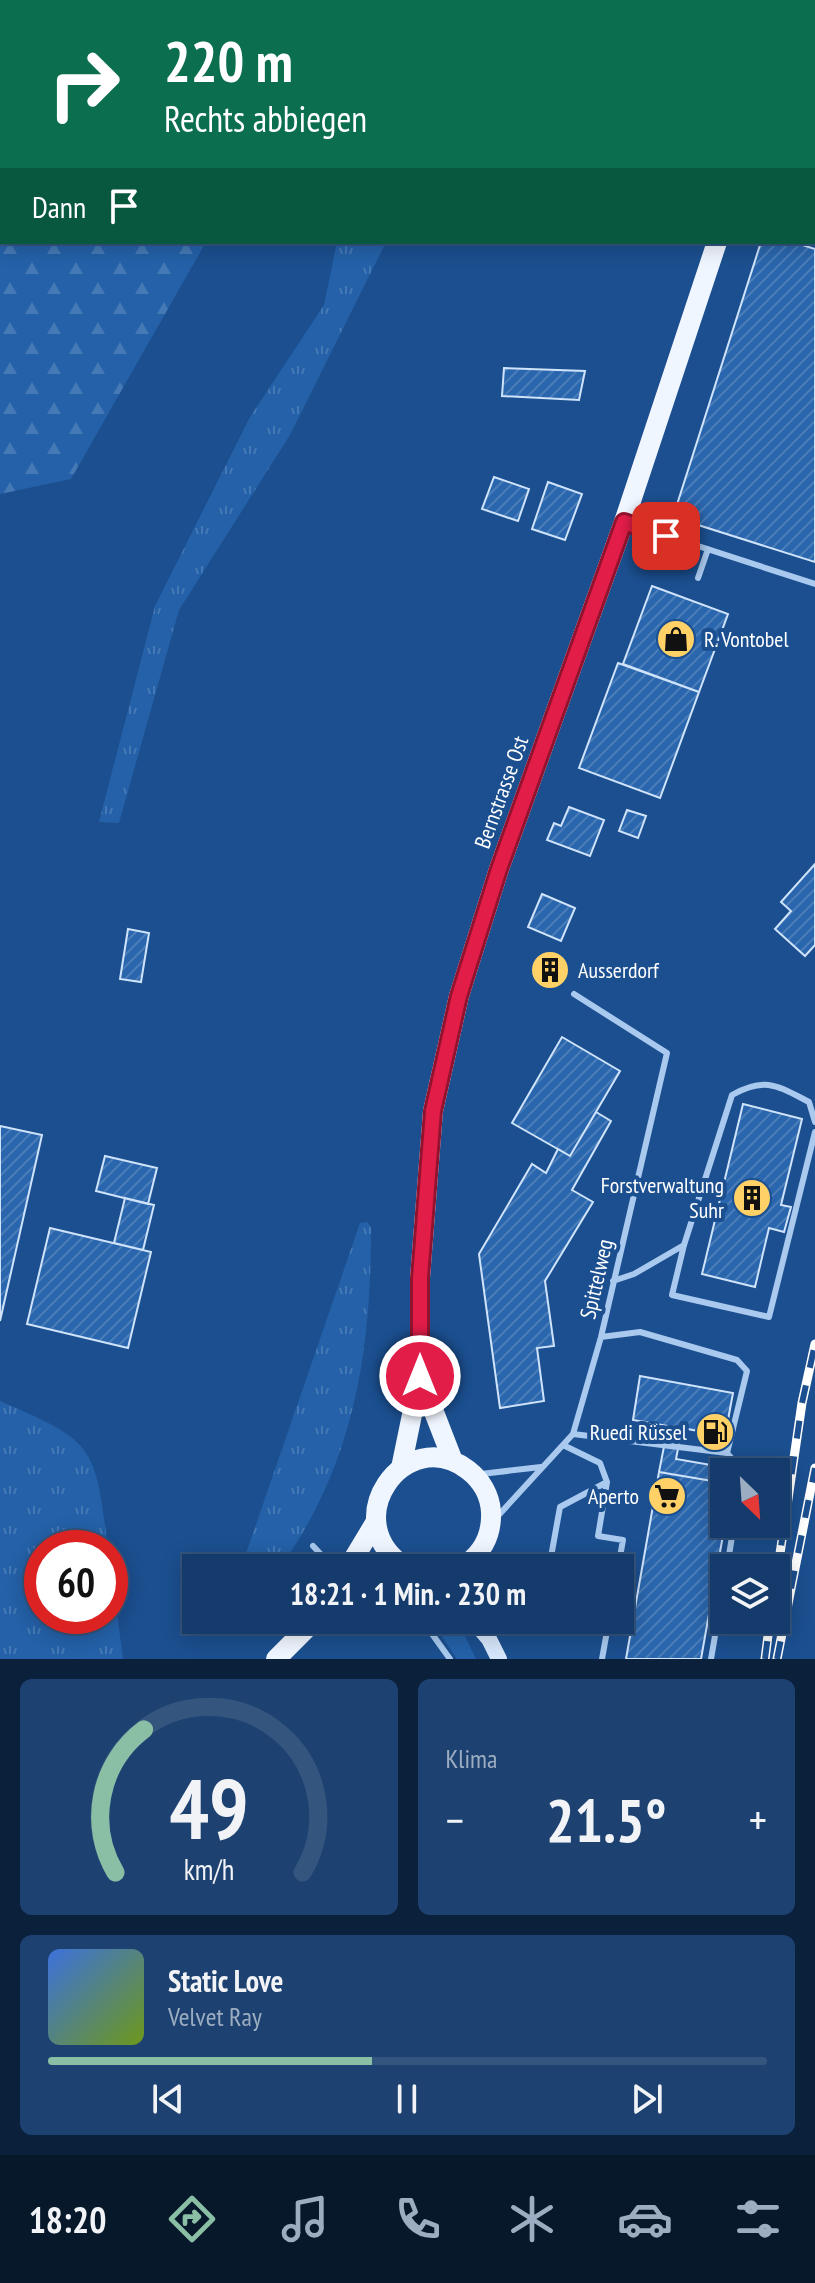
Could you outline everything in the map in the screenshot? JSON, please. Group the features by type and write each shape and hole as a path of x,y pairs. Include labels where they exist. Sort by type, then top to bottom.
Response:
{"main road":[{"name":"Bernstrasse Ost","path":"401,1468 420,1376 420,1278 433,1111 459,996 499,869 624,522 716,244"},
{"name":"Bernstrasse Ost","path":"420,1376 453,1461"},
{"path":"356,1554 375,1523 380,1492 401,1468 426,1459 453,1461 474,1475 485,1489 491,1523 481,1554"},
{"path":"375,1523 390,1554"},
{"path":"276,1659 302,1634"},
{"path":"485,1634 499,1659"},
{"path":"488,1634 489,1639"}],"lane":[{"path":"624,522 815,584"},
{"path":"698,578 708,549"},
{"name":"Spittelweg","path":"491,1523 573,1434 601,1337 667,1053 574,994"},
{"path":"815,1122 809,1102 777,1086 753,1083 732,1095 684,1245 672,1295 769,1317 815,1132"},
{"path":"613,1281 634,1274 684,1245"},
{"path":"601,1337 640,1332 737,1360 747,1371 727,1453"},
{"path":"573,1434 727,1453 731,1458"},
{"path":"563,1445 600,1463 607,1482 598,1536 623,1540 620,1554"},
{"path":"474,1475 541,1467"},
{"path":"552,1554 560,1507 607,1482"},
{"path":"313,1546 321,1554"},
{"path":"432,1634 450,1659"},
{"path":"602,1659 606,1634"},
{"path":"711,1659 715,1634"}],"green space":[{"path":"0,244 205,244 71,479 0,494"},
{"path":"337,244 385,244 290,435 179,610 119,823 99,822 155,606 250,417 324,305"},
{"path":"367,1222 371,1228 367,1320 362,1363 341,1448 325,1488 289,1554 246,1554 360,1223"},
{"path":"0,1401 56,1427 85,1452 99,1488 105,1530 24,1530 24,1634 120,1634 123,1659 0,1659"},
{"path":"440,1634 464,1634 476,1659 457,1659"}],"building":[{"path":"760,244 799,244 815,249 815,562 673,517"},
{"path":"504,368 585,371 579,400 502,396"},
{"path":"494,477 529,489 518,521 482,509"},
{"path":"548,482 582,494 565,540 532,529"},
{"name":"R. Vontobel","path":"652,586 728,614 699,692 623,664"},
{"path":"618,663 699,692 660,798 579,768"},
{"path":"569,807 604,820 590,856 547,840 554,823 561,826"},
{"path":"627,810 646,816 638,838 619,831"},
{"path":"815,864 815,945 805,956 775,929 791,911 781,902"},
{"path":"542,894 575,908 561,941 528,927"},
{"path":"128,929 149,933 141,982 120,979"},
{"name":"Ausserdorf","path":"543,957 564,965 557,983 536,975"},
{"path":"562,1037 620,1071 570,1156 512,1123"},
{"name":"Forstverwaltung Suhr","path":"743,1104 802,1119 781,1205 791,1207 784,1232 769,1228 755,1287 702,1274"},
{"path":"596,1112 611,1121 572,1190 593,1202 545,1281 554,1346 537,1348 544,1401 500,1408 479,1254 532,1164 546,1173 558,1149 570,1156"},
{"path":"0,1126 42,1135 0,1321"},
{"path":"105,1156 157,1168 148,1204 96,1191"},
{"path":"125,1198 154,1205 143,1250 114,1243"},
{"path":"50,1228 151,1252 128,1348 27,1324"},
{"name":"Ruedi Rüssel","path":"640,1376 733,1393 725,1436 682,1428 676,1459 710,1465 710,1481 659,1472 668,1426 633,1420"},
{"path":"659,1472 710,1481 710,1538 723,1538 720,1554 710,1554 710,1608 701,1659 626,1659 630,1634 634,1634 634,1614"}],"railway":[{"path":"780,1554 802,1403 815,1344"},
{"path":"777,1659 815,1468"},
{"path":"765,1659 768,1634"}],"place":[{"name":"R. Vontobel","path":"676,639"},
{"name":"Ausserdorf","path":"550,970"},
{"name":"Forstverwaltung Suhr","path":"752,1198"},
{"name":"Ruedi Rüssel","path":"715,1432"},
{"name":"Aperto","path":"667,1496"}],"route":[{"path":"420,1376 420,1278 433,1111 459,996 499,869 624,522 666,536"}]}
